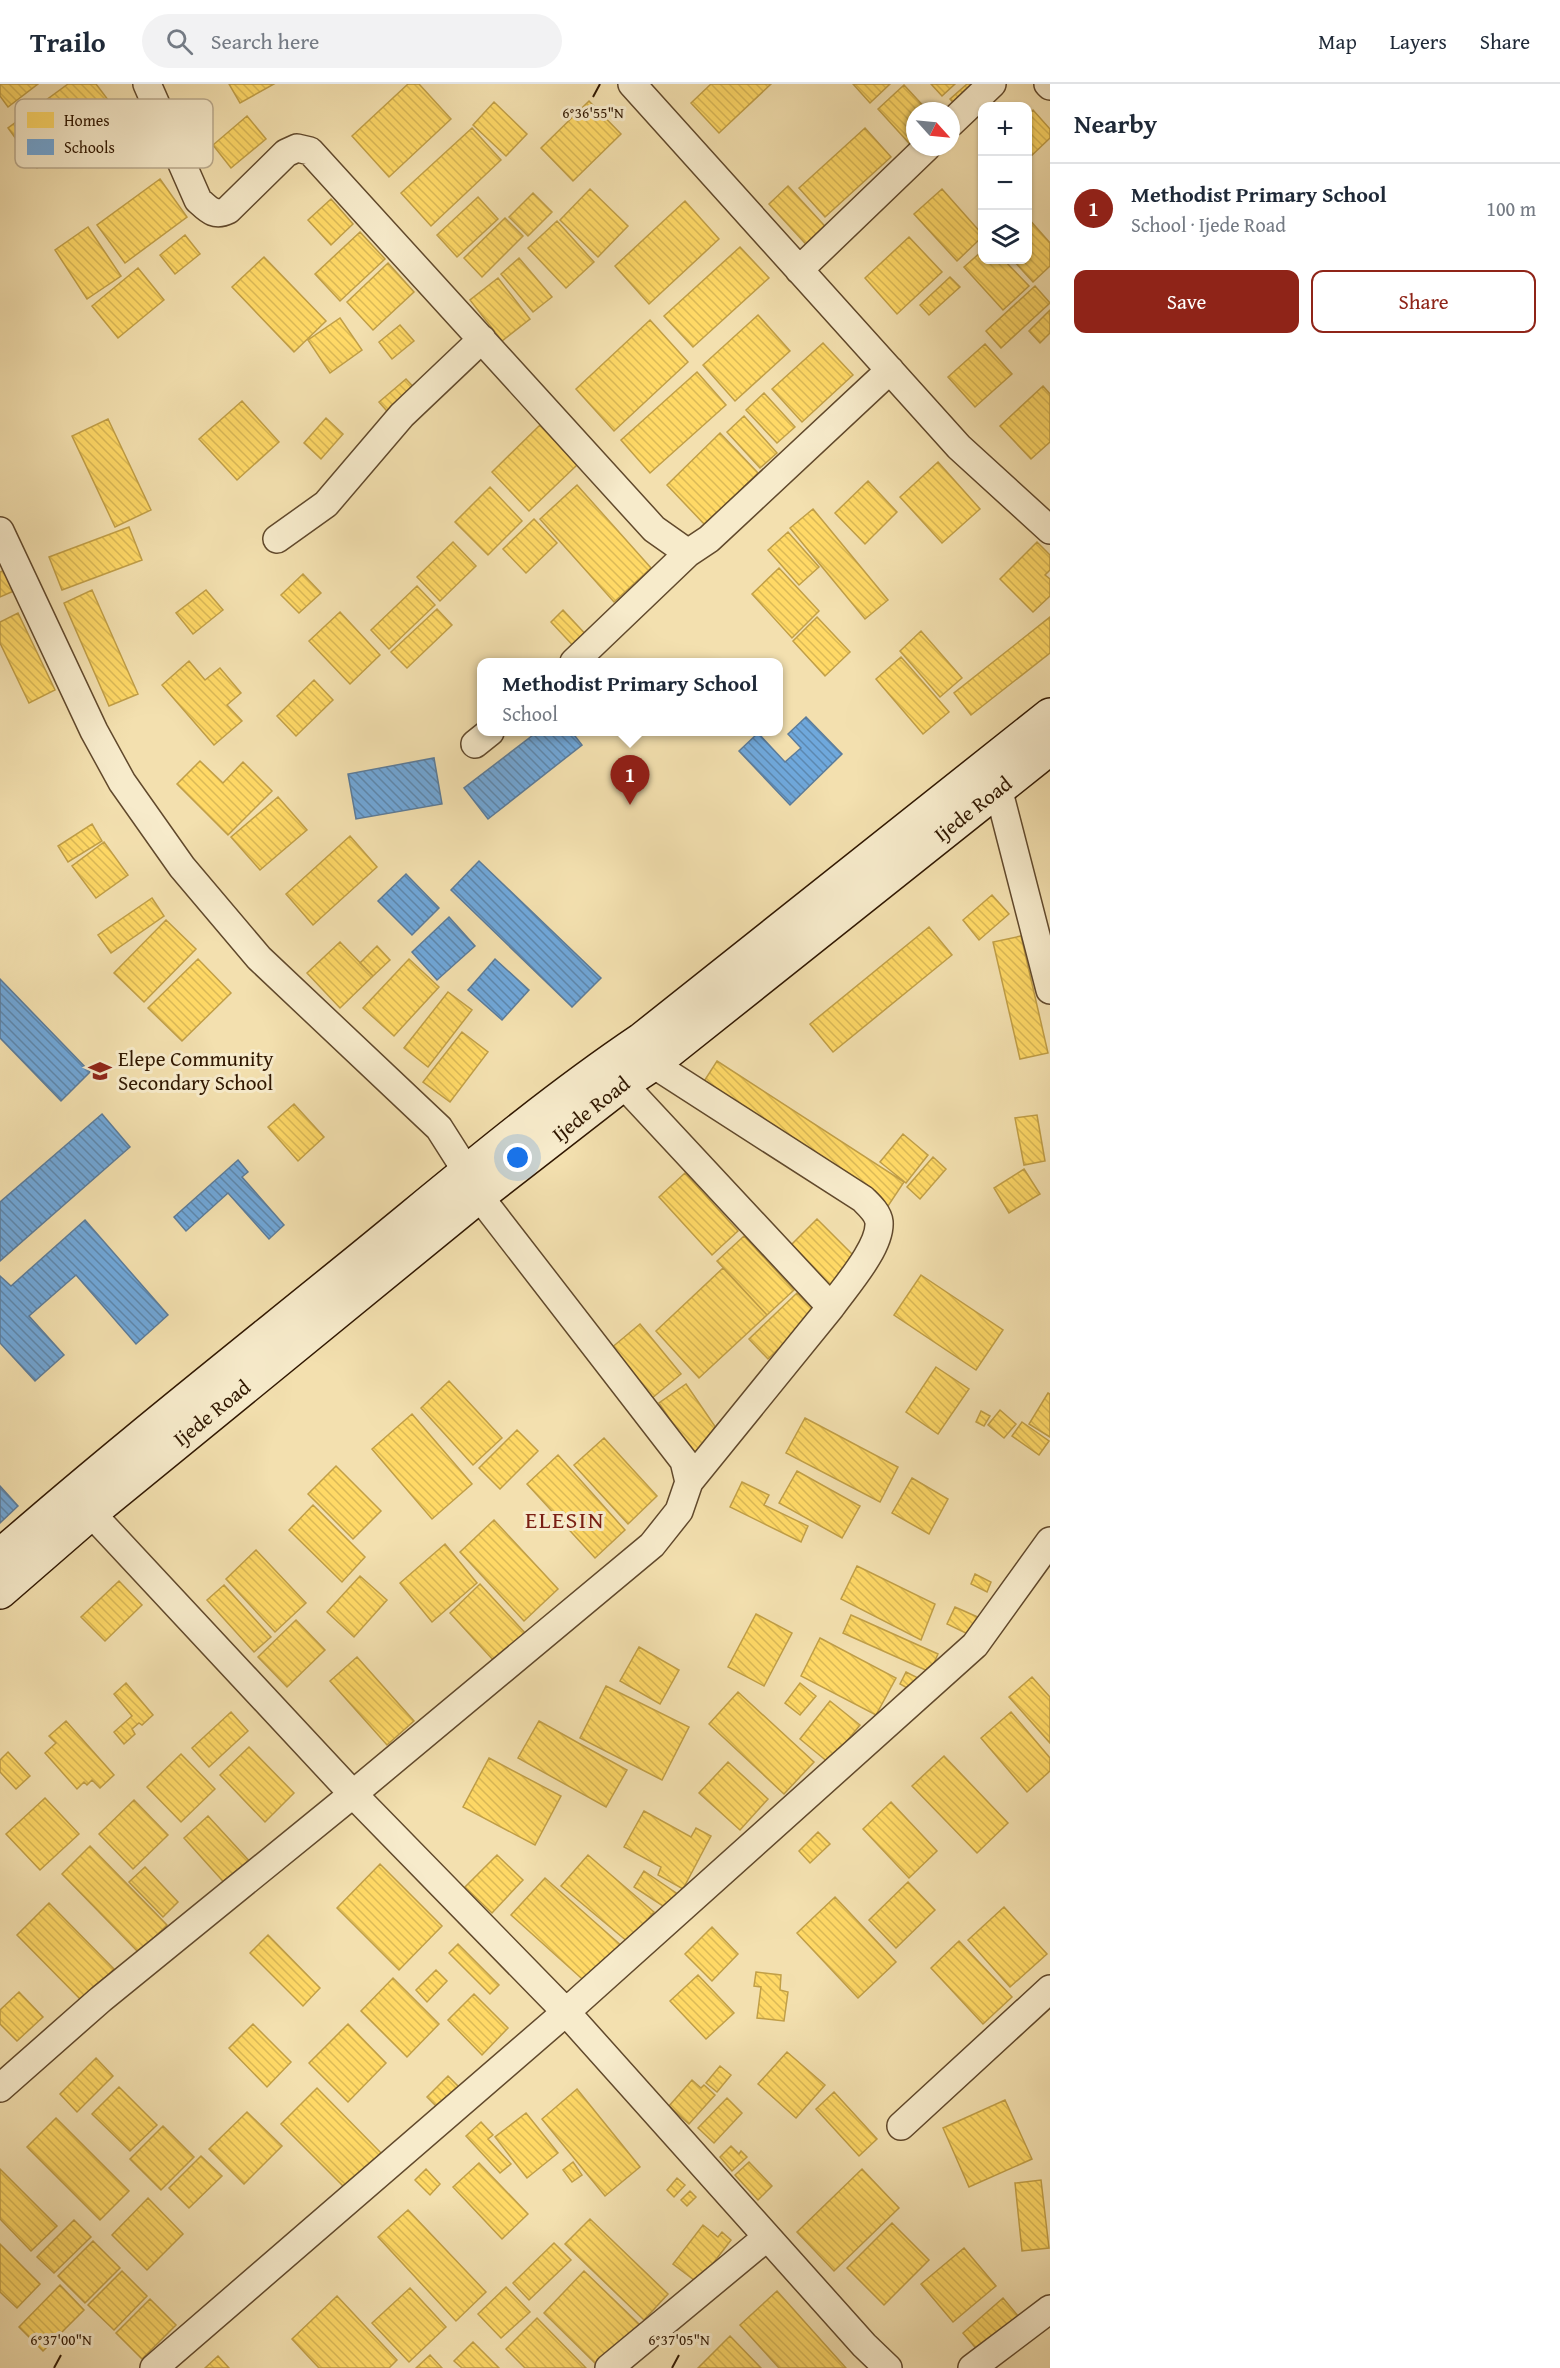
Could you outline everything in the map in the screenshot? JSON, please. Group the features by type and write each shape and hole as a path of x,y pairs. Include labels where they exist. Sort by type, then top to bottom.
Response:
{"main road":[{"name":"Ijede Road","path":"0,1593 473,1184 611,1060 641,1040 1050,715"},
{"name":"Ijede Road","path":"0,1556 66,1498 473,1184 653,1064 1050,748"}],"street":[{"path":"147,84 154,99"},
{"path":"632,84 959,447 1050,530"},
{"path":"960,114 992,84"},
{"path":"184,168 198,200 213,213 221,214 228,210 286,153 297,148 310,151 654,529 688,553"},
{"path":"800,270 918,156"},
{"path":"278,539 326,504 402,415 482,339"},
{"path":"579,658 688,553 709,539 890,370"},
{"path":"0,531 100,741 122,782 182,867 259,958 439,1128 473,1184 684,1461 689,1482"},
{"path":"998,788 1050,990"},
{"path":"0,2088 101,1999 353,1794 652,1545 679,1511 689,1482 831,1307 869,1253 877,1234 879,1220 863,1199 653,1064"},
{"path":"622,1084 831,1307"},
{"path":"91,1512 353,1794 566,2012 864,2345 888,2368"},
{"path":"154,2368 566,2012 975,1645 1050,1541"},
{"path":"901,2126 1050,1989"},
{"path":"609,2368 767,2237"},
{"path":"972,2368 1050,2309"}],"building: Homes":[{"path":"0,84 38,84 18,99 15,99 8,107 0,96"},
{"path":"68,84 96,84 107,99 48,99"},
{"path":"229,84 274,84 240,103"},
{"path":"408,84 419,84 451,119 389,177 352,136"},
{"path":"711,84 771,84 719,133 691,103"},
{"path":"853,84 890,84 870,103"},
{"path":"931,84 955,84 942,96"},
{"path":"967,84 989,84 960,110 960,102 953,102 950,99"},
{"path":"904,85 920,102 906,102 906,140 878,109"},
{"path":"589,101 621,134 573,181 541,148"},
{"path":"494,102 527,134 506,156 473,125"},
{"path":"1032,111 1050,129 1050,138 1032,155"},
{"path":"247,116 266,139 231,168 213,145"},
{"path":"15,123 15,138 8,128"},
{"path":"472,128 501,160 431,226 401,193"},
{"path":"865,128 891,157 825,217 799,188"},
{"path":"160,179 187,217 125,263 97,225"},
{"path":"788,186 833,235 814,253 769,204"},
{"path":"590,189 628,226 598,257 560,220"},
{"path":"942,189 978,230 978,241 957,261 914,214"},
{"path":"533,193 552,212 528,236 509,217"},
{"path":"478,197 498,219 457,257 437,235"},
{"path":"331,199 353,224 331,245 308,220"},
{"path":"685,201 719,239 649,304 615,266"},
{"path":"505,218 523,236 482,277 464,258"},
{"path":"557,221 594,262 566,288 528,248"},
{"path":"1032,223 1050,243 1050,266 1033,282 1017,264 1032,264"},
{"path":"88,227 121,276 87,299 55,250"},
{"path":"360,232 385,259 340,301 315,274"},
{"path":"185,235 200,254 175,274 160,255"},
{"path":"909,237 942,272 897,314 865,278"},
{"path":"740,247 769,278 693,347 664,316"},
{"path":"978,255 978,264 1008,264 1029,286 1003,310 964,267"},
{"path":"264,257 326,321 294,352 232,287"},
{"path":"519,258 552,297 533,312 501,274"},
{"path":"388,263 414,292 373,330 347,302"},
{"path":"138,268 164,300 118,338 92,306"},
{"path":"950,277 960,287 929,315 920,305"},
{"path":"498,278 530,319 502,341 470,300"},
{"path":"1035,286 1050,303 1001,348 986,331"},
{"path":"1050,310 1050,333 1040,343 1029,331"},
{"path":"758,315 790,351 735,401 703,365"},
{"path":"340,318 362,350 330,373 308,340"},
{"path":"650,320 688,362 614,431 576,389"},
{"path":"400,325 414,341 392,359 379,342"},
{"path":"823,343 853,375 802,422 772,389"},
{"path":"985,344 1012,374 975,407 948,377"},
{"path":"697,372 726,405 650,473 621,440"},
{"path":"406,379 420,394 393,418 379,402"},
{"path":"1043,386 1050,394 1050,442 1031,459 1000,426"},
{"path":"764,393 795,427 777,443 746,410"},
{"path":"242,401 279,442 237,480 199,439"},
{"path":"744,416 777,453 760,468 727,432"},
{"path":"326,418 343,434 321,459 304,443"},
{"path":"108,419 151,510 115,527 72,436"},
{"path":"540,425 577,465 529,511 492,472"},
{"path":"720,433 758,473 705,525 667,485"},
{"path":"938,462 980,509 942,543 900,497"},
{"path":"868,481 897,512 865,544 835,513"},
{"path":"577,485 651,568 614,602 540,519"},
{"path":"490,487 522,521 488,555 455,522"},
{"path":"813,509 888,600 865,619 790,528"},
{"path":"534,519 557,543 526,573 503,549"},
{"path":"129,527 142,560 62,590 49,557"},
{"path":"788,532 819,567 799,585 768,550"},
{"path":"453,542 476,566 440,601 417,577"},
{"path":"1037,542 1050,555 1050,570 1045,575 1050,579 1050,596 1033,612 1000,579"},
{"path":"779,568 819,611 792,638 752,594"},
{"path":"6,569 16,590 0,597 0,572"},
{"path":"303,574 321,593 299,613 281,595"},
{"path":"417,586 435,605 389,649 371,630"},
{"path":"92,590 138,694 109,706 64,603"},
{"path":"206,590 223,610 193,634 176,613"},
{"path":"437,609 452,625 407,668 391,652"},
{"path":"563,610 590,639 578,651 551,622"},
{"path":"340,612 380,655 350,684 309,641"},
{"path":"18,613 55,690 29,703 0,643 0,622"},
{"path":"817,617 850,652 825,676 793,641"},
{"path":"1050,617 1050,653 971,715 954,693"},
{"path":"921,631 962,678 940,697 900,651"},
{"path":"901,657 949,712 923,734 876,679"},
{"path":"189,661 205,680 220,668 241,693 227,705 242,721 214,745 162,685"},
{"path":"314,680 333,700 296,736 277,716"},
{"path":"200,761 223,783 243,762 272,791 228,835 177,784"},
{"path":"278,797 307,830 260,870 231,837"},
{"path":"92,824 102,841 68,862 58,846"},
{"path":"350,836 377,867 313,925 286,894"},
{"path":"104,842 128,875 96,898 72,866"},
{"path":"992,895 1009,914 979,940 963,920"},
{"path":"152,898 164,916 111,953 98,935"},
{"path":"166,920 196,949 144,1002 114,973"},
{"path":"929,927 952,955 833,1052 810,1024"},
{"path":"1021,936 1048,1053 1020,1059 993,942"},
{"path":"340,942 373,976 340,1008 307,973"},
{"path":"377,946 390,960 373,976 360,963"},
{"path":"198,959 231,993 182,1041 148,1008"},
{"path":"409,959 439,987 394,1036 363,1008"},
{"path":"448,992 472,1010 428,1067 404,1048"},
{"path":"462,1032 488,1052 450,1102 423,1082"},
{"path":"717,1061 904,1182 888,1206 701,1086"},
{"path":"294,1104 324,1137 298,1161 268,1127"},
{"path":"1037,1115 1045,1161 1024,1165 1015,1118"},
{"path":"903,1134 928,1155 906,1183 880,1162"},
{"path":"933,1157 946,1169 920,1199 907,1187"},
{"path":"1024,1169 1040,1194 1009,1213 994,1188"},
{"path":"685,1173 738,1231 712,1255 659,1197"},
{"path":"817,1219 859,1261 831,1289 789,1247"},
{"path":"744,1236 794,1290 767,1315 717,1261"},
{"path":"723,1268 767,1315 699,1378 656,1331"},
{"path":"921,1275 1003,1330 976,1370 894,1315"},
{"path":"797,1293 816,1312 768,1359 749,1339"},
{"path":"640,1324 681,1374 651,1399 610,1349"},
{"path":"936,1367 969,1389 938,1434 906,1412"},
{"path":"449,1381 502,1438 473,1465 421,1408"},
{"path":"686,1384 723,1438 696,1458 659,1403"},
{"path":"1048,1393 1050,1394 1050,1437 1029,1424"},
{"path":"1000,1410 1016,1424 1004,1438 988,1425"},
{"path":"981,1411 990,1416 984,1426 976,1422"},
{"path":"412,1414 472,1484 432,1519 372,1449"},
{"path":"805,1418 898,1467 880,1502 786,1453"},
{"path":"1022,1422 1049,1441 1039,1455 1012,1436"},
{"path":"517,1430 538,1451 500,1489 479,1468"},
{"path":"604,1438 657,1496 628,1524 574,1465"},
{"path":"558,1455 625,1530 595,1558 527,1484"},
{"path":"336,1466 381,1511 353,1539 308,1494"},
{"path":"797,1471 860,1506 842,1538 779,1503"},
{"path":"912,1478 948,1499 929,1534 892,1513"},
{"path":"742,1482 769,1495 764,1505 808,1526 801,1542 730,1507"},
{"path":"313,1505 365,1557 342,1582 289,1530"},
{"path":"494,1520 558,1589 524,1621 460,1552"},
{"path":"445,1544 477,1583 432,1622 400,1583"},
{"path":"256,1550 306,1603 275,1632 226,1579"},
{"path":"857,1566 935,1604 921,1640 841,1599"},
{"path":"975,1574 991,1582 987,1592 971,1584"},
{"path":"360,1576 387,1600 354,1637 327,1612"},
{"path":"119,1581 142,1605 105,1641 81,1617"},
{"path":"480,1584 526,1634 495,1662 450,1613"},
{"path":"224,1585 271,1637 254,1652 207,1600"},
{"path":"955,1607 982,1619 974,1637 947,1624"},
{"path":"756,1614 792,1633 764,1686 728,1667"},
{"path":"851,1615 938,1654 930,1672 843,1633"},
{"path":"296,1620 325,1650 287,1687 258,1657"},
{"path":"820,1638 896,1678 876,1715 801,1676"},
{"path":"639,1647 679,1670 660,1704 620,1681"},
{"path":"357,1657 414,1721 387,1745 330,1681"},
{"path":"906,1672 922,1680 916,1693 900,1684"},
{"path":"1032,1677 1050,1697 1050,1743 1009,1697"},
{"path":"126,1683 153,1715 142,1725 139,1723 132,1729 135,1734 124,1744 114,1732 132,1716 114,1694"},
{"path":"800,1683 816,1696 800,1715 785,1703"},
{"path":"606,1686 689,1727 662,1780 580,1738"},
{"path":"738,1692 814,1762 784,1794 709,1724"},
{"path":"830,1701 860,1725 829,1763 800,1739"},
{"path":"231,1712 248,1731 209,1767 192,1748"},
{"path":"1011,1712 1050,1758 1050,1771 1027,1792 981,1738"},
{"path":"66,1721 114,1775 100,1788 92,1780 87,1785 84,1782 77,1789 45,1753 56,1743 49,1736"},
{"path":"539,1721 627,1770 606,1807 518,1758"},
{"path":"249,1747 294,1793 265,1822 220,1775"},
{"path":"8,1752 30,1776 16,1789 0,1772 0,1760"},
{"path":"181,1754 215,1789 181,1822 147,1787"},
{"path":"944,1756 1008,1823 977,1853 912,1786"},
{"path":"489,1758 561,1796 535,1845 463,1807"},
{"path":"728,1762 768,1799 740,1830 699,1793"},
{"path":"45,1798 79,1834 40,1870 6,1834"},
{"path":"134,1800 168,1835 133,1869 99,1834"},
{"path":"891,1802 937,1851 909,1878 863,1829"},
{"path":"644,1811 691,1837 696,1828 711,1836 683,1889 658,1875 661,1867 624,1847"},
{"path":"208,1816 253,1865 229,1888 184,1838"},
{"path":"818,1832 830,1844 810,1863 799,1851"},
{"path":"90,1846 167,1925 139,1953 62,1874"},
{"path":"497,1855 523,1880 492,1913 465,1887"},
{"path":"588,1855 654,1912 628,1942 561,1886"},
{"path":"380,1864 442,1926 399,1970 337,1908"},
{"path":"145,1867 178,1902 163,1917 129,1882"},
{"path":"644,1871 679,1895 669,1910 634,1887"},
{"path":"545,1878 624,1948 590,1986 511,1915"},
{"path":"908,1882 935,1910 896,1948 869,1920"},
{"path":"835,1897 896,1962 858,1998 797,1933"},
{"path":"49,1903 114,1969 82,2001 17,1935"},
{"path":"1004,1907 1047,1954 1010,1987 968,1940"},
{"path":"712,1927 738,1954 712,1981 685,1954"},
{"path":"268,1935 320,1988 303,2006 250,1953"},
{"path":"959,1941 1012,1997 983,2024 931,1968"},
{"path":"458,1944 499,1985 490,1994 449,1953"},
{"path":"436,1970 447,1981 427,2002 416,1990"},
{"path":"756,1972 781,1975 780,1990 788,1992 784,2021 757,2018 761,1987 754,1986"},
{"path":"698,1975 734,2013 706,2039 670,2001"},
{"path":"393,1978 439,2024 407,2057 361,2011"},
{"path":"19,1992 43,2017 17,2041 0,2024 0,2010"},
{"path":"474,1994 508,2028 482,2055 448,2020"},
{"path":"253,2024 291,2062 267,2087 229,2048"},
{"path":"348,2024 386,2063 348,2102 309,2063"},
{"path":"787,2052 825,2085 796,2118 758,2084"},
{"path":"96,2058 113,2076 77,2112 60,2094"},
{"path":"720,2066 731,2075 717,2092 706,2083"},
{"path":"448,2076 462,2090 441,2111 427,2097"},
{"path":"692,2080 701,2088 704,2085 715,2095 689,2124 669,2106"},
{"path":"119,2087 157,2125 130,2151 92,2114"},
{"path":"317,2088 383,2155 348,2191 281,2124"},
{"path":"577,2089 640,2167 605,2196 542,2119"},
{"path":"834,2092 877,2139 859,2156 816,2109"},
{"path":"727,2098 742,2113 714,2143 698,2128"},
{"path":"1005,2100 1032,2159 969,2187 943,2128"},
{"path":"247,2112 282,2146 244,2184 209,2149"},
{"path":"526,2113 558,2153 527,2178 495,2137"},
{"path":"56,2118 129,2191 100,2220 27,2147"},
{"path":"481,2122 493,2135 488,2139 511,2164 500,2173 466,2136"},
{"path":"163,2126 194,2157 161,2190 130,2159"},
{"path":"731,2146 739,2154 741,2151 747,2157 732,2171 720,2157"},
{"path":"201,2156 222,2176 189,2208 169,2188"},
{"path":"573,2162 582,2175 572,2182 563,2170"},
{"path":"749,2162 772,2186 758,2200 735,2175"},
{"path":"479,2163 528,2214 502,2239 453,2187"},
{"path":"0,2169 57,2226 31,2251 0,2219"},
{"path":"426,2169 440,2184 430,2195 415,2180"},
{"path":"862,2169 899,2208 834,2271 797,2232"},
{"path":"677,2178 685,2185 674,2197 667,2190"},
{"path":"1041,2180 1049,2248 1022,2251 1015,2183"},
{"path":"690,2191 696,2197 687,2206 681,2200"},
{"path":"148,2198 183,2234 147,2270 112,2235"},
{"path":"408,2210 486,2292 456,2321 378,2237"},
{"path":"590,2219 668,2294 644,2320 565,2244"},
{"path":"74,2220 91,2237 54,2273 37,2257"},
{"path":"892,2223 929,2260 884,2305 847,2268"},
{"path":"703,2225 718,2237 722,2232 731,2240 698,2283 673,2264"},
{"path":"93,2241 120,2268 85,2303 58,2276"},
{"path":"554,2243 571,2260 529,2300 513,2283"},
{"path":"0,2244 40,2284 17,2308 0,2292"},
{"path":"964,2248 996,2286 953,2322 921,2284"},
{"path":"122,2271 147,2296 114,2330 88,2305"},
{"path":"584,2271 640,2325 599,2367 544,2313"},
{"path":"60,2285 84,2310 43,2351 19,2327"},
{"path":"506,2287 530,2312 501,2338 478,2314"},
{"path":"410,2288 446,2327 409,2362 372,2323"},
{"path":"777,2291 846,2368 779,2368 740,2325"},
{"path":"337,2296 397,2360 389,2368 319,2368 292,2339"},
{"path":"1003,2298 1019,2317 979,2352 963,2333"},
{"path":"150,2299 176,2325 142,2359 116,2333"},
{"path":"537,2318 586,2368 525,2368 506,2349"},
{"path":"730,2336 761,2368 698,2368"},
{"path":"473,2342 499,2368 462,2368 454,2361"},
{"path":"430,2355 442,2368 416,2368"},
{"path":"218,2356 229,2368 205,2368"}],"building: Schools":[{"path":"806,717 842,754 790,805 739,751 755,736 761,736 785,762 801,748 788,734"},
{"path":"532,736 575,736 582,745 488,819 464,788"},
{"path":"434,758 442,804 356,819 348,774"},
{"path":"479,861 601,978 572,1007 451,890"},
{"path":"406,874 439,908 412,935 378,901"},
{"path":"449,917 475,946 437,980 412,952"},
{"path":"495,959 529,990 502,1020 468,990"},
{"path":"0,979 90,1072 61,1101 0,1038"},
{"path":"102,1114 130,1147 0,1261 0,1202"},
{"path":"238,1160 248,1172 242,1177 284,1225 269,1239 228,1193 186,1231 174,1217"},
{"path":"85,1220 168,1315 136,1344 76,1275 29,1316 64,1355 35,1381 0,1343 0,1276 11,1286"},
{"path":"0,1486 18,1506 0,1523"}],"place":[{"name":"Methodist Primary School","path":"630,805"},
{"name":"Elepe Community Secondary School","path":"100,1071"}],"district":[{"name":"ELESIN","path":"565,1520"}]}
